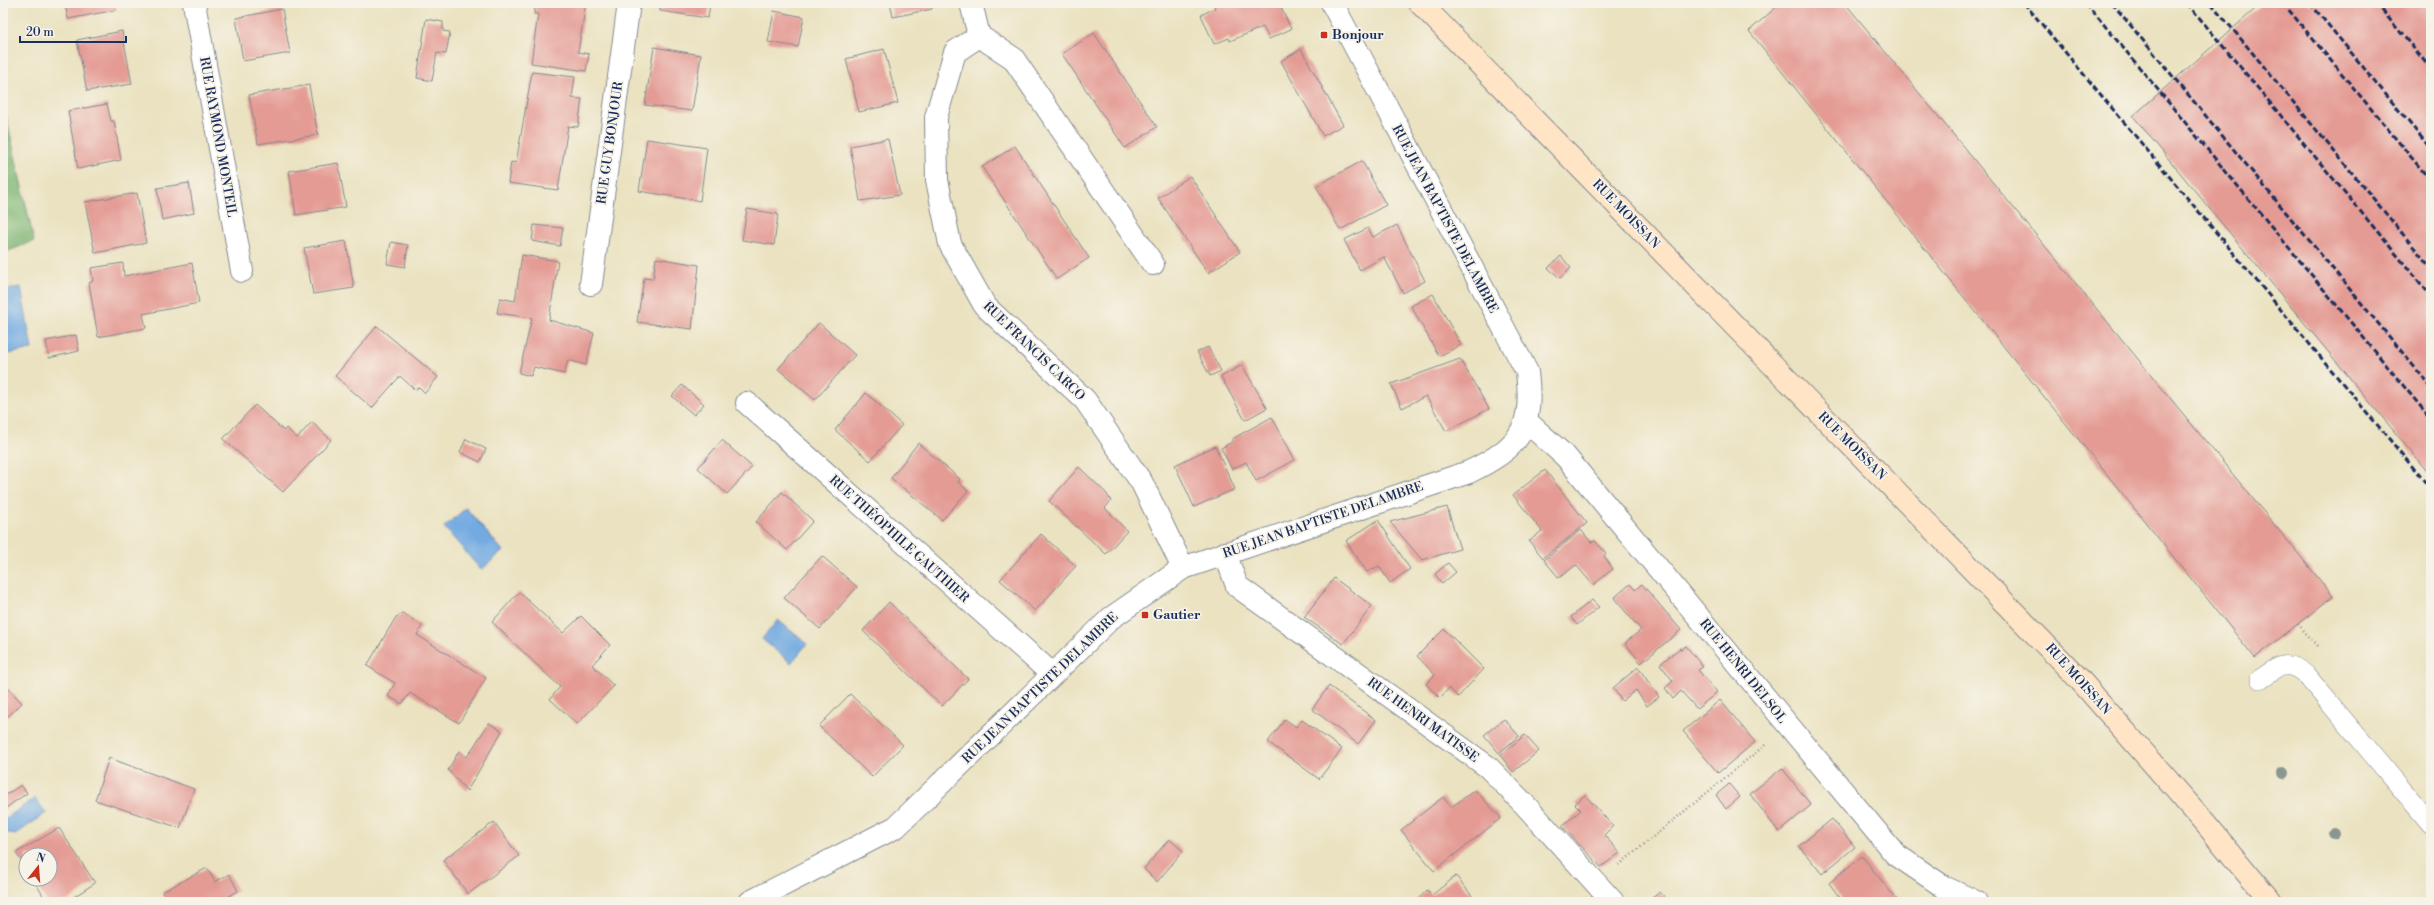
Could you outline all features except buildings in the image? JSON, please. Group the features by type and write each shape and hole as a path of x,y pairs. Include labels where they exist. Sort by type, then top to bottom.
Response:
{"main road":[{"name":"RUE MOISSAN","path":"1420,3 2080,680 2206,824 2271,902"}],"street":[{"name":"RUE RAYMOND MONTEIL","path":"194,3 242,271"},
{"name":"RUE GUY BONJOUR","path":"591,284 629,3"},
{"path":"971,3 979,36 1013,58 1153,264"},
{"name":"RUE JEAN BAPTISTE DELAMBRE","path":"750,902 896,827 1111,618 1183,568 1470,472 1497,458 1518,440 1526,421 1530,394 1527,372 1332,3"},
{"name":"RUE FRANCIS CARCO","path":"979,36 955,52 936,117 937,180 950,244 985,306 1085,400 1142,484 1183,568"},
{"name":"RUE THÉOPHILE GAUTHIER","path":"747,403 1052,674"},
{"name":"RUE HENRI DELSOL","path":"1526,421 1566,457 1895,854 1945,894 1976,902"},
{"name":"RUE HENRI MATISSE","path":"1225,553 1238,586 1488,767 1613,902"}],"lane":[{"path":"2260,679 2278,667 2286,665 2294,666 2306,675 2431,824"}],"path":[{"path":"1597,883 1788,726"}],"green space":[{"path":"3,102 34,241 3,253"}],"water":[{"path":"21,287 32,349 3,355 3,290"},
{"path":"466,508 503,551 481,570 444,527"},
{"path":"778,620 807,644 791,663 762,639"},
{"path":"35,798 46,813 15,835 6,832 3,827 5,819"}],"railway":[{"path":"2024,3 2431,489"},
{"path":"2086,3 2431,419"},
{"path":"2112,3 2431,387"},
{"path":"2187,3 2431,296"},
{"path":"2211,3 2431,268"},
{"path":"2283,3 2431,181"},
{"path":"2310,3 2431,149"},
{"path":"2376,3 2431,69"}],"place":[{"name":"Bonjour","path":"1324,35"},
{"name":"Gautier","path":"1145,615"}]}
